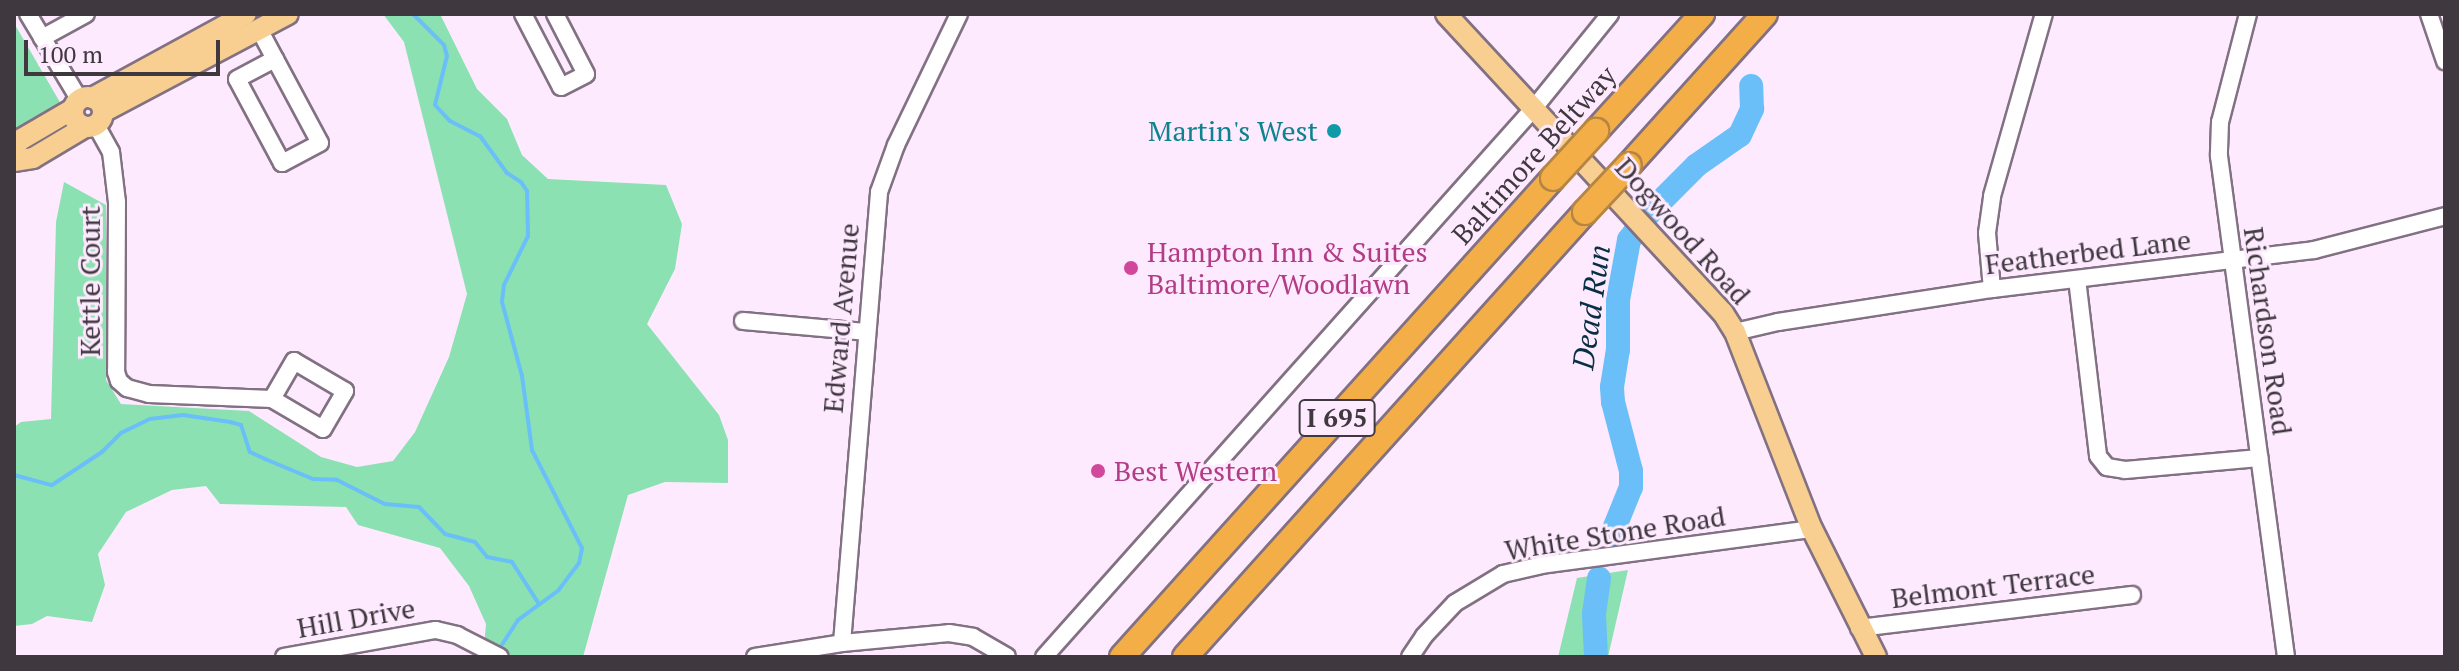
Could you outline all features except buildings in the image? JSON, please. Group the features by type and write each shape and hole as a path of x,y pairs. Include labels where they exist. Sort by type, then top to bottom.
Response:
{"highway":[{"name":"Baltimore Beltway","path":"1122,657 1702,14"},
{"name":"I 695","path":"1185,657 1765,14"}],"main road":[{"path":"14,147 20,140 88,112 252,22 288,14"},
{"name":"Dogwood Road","path":"1446,14 1716,303 1735,332 1812,529 1876,657"},
{"path":"14,161 33,158 88,112"}],"street":[{"path":"28,14 88,112"},
{"path":"42,38 86,14"},
{"path":"523,14 561,87 586,74 555,14"},
{"name":"Edward Avenue","path":"842,643 879,192 896,145 959,14"},
{"path":"1044,657 1534,108 1610,14"},
{"path":"1992,289 1988,214 2044,14"},
{"name":"Richardson Road","path":"2248,14 2219,139 2232,261 2286,657"},
{"path":"2429,14 2445,61"},
{"path":"252,22 275,59 320,143 282,163 237,79 275,59"},
{"name":"Kettle Court","path":"88,112 111,152 117,202 116,372 119,381 137,393 272,399 323,429 345,391 294,361 272,399"},
{"name":"Featherbed Lane","path":"1735,332 1778,322 1992,289 2232,261 2351,243 2445,216"},
{"path":"2077,279 2098,456 2107,467 2125,470 2259,458"},
{"path":"743,321 866,332"},
{"name":"White Stone Road","path":"1410,657 1424,636 1455,603 1503,574 1541,565 1812,529"},
{"name":"Belmont Terrace","path":"1859,628 2132,595"},
{"name":"Hill Drive","path":"284,657 436,630 457,635 497,656"},
{"path":"755,657 842,643 962,634 986,643 1007,657"}],"green space":[{"path":"383,14 440,14 477,89 507,119 522,155 548,179 666,185 682,224 675,269 647,324 719,415 728,440 728,483 665,482 628,495 583,657 483,657 486,624 469,586 440,548 358,525 346,507 220,504 206,486 172,490 126,512 98,554 105,585 92,622 47,616 32,624 14,626 14,427 21,422 51,419 56,222 64,182 106,205 106,380 121,404 249,411 321,457 357,467 393,461 415,432 449,357 467,294 404,42"},
{"path":"14,23 61,104 14,131"},
{"path":"1628,570 1608,657 1558,657 1577,578"}],"waterway":[{"path":"413,14 444,45 447,56 435,105 450,121 480,136 507,173 521,182 527,191 528,236 504,285 502,302 522,376 532,450 582,548 579,563 559,590 518,620 498,651"},
{"name":"Dead Run","path":"1612,534 1631,487 1631,471 1612,387 1618,350 1618,300 1629,240 1650,212 1697,165 1740,135 1752,109 1751,86"},
{"path":"14,475 52,485 102,452 121,433 150,419 183,415 230,422 241,425 250,452 265,459 313,479 337,480 385,504 419,507 445,534 475,542 487,557 512,562 539,604"},
{"name":"Dead Run","path":"1596,657 1594,614 1599,578"}],"place":[{"name":"Martin's West","path":"1334,131"},
{"name":"Hampton Inn & Suites Baltimore/Woodlawn","path":"1131,268"},
{"name":"Best Western","path":"1098,471"}]}
